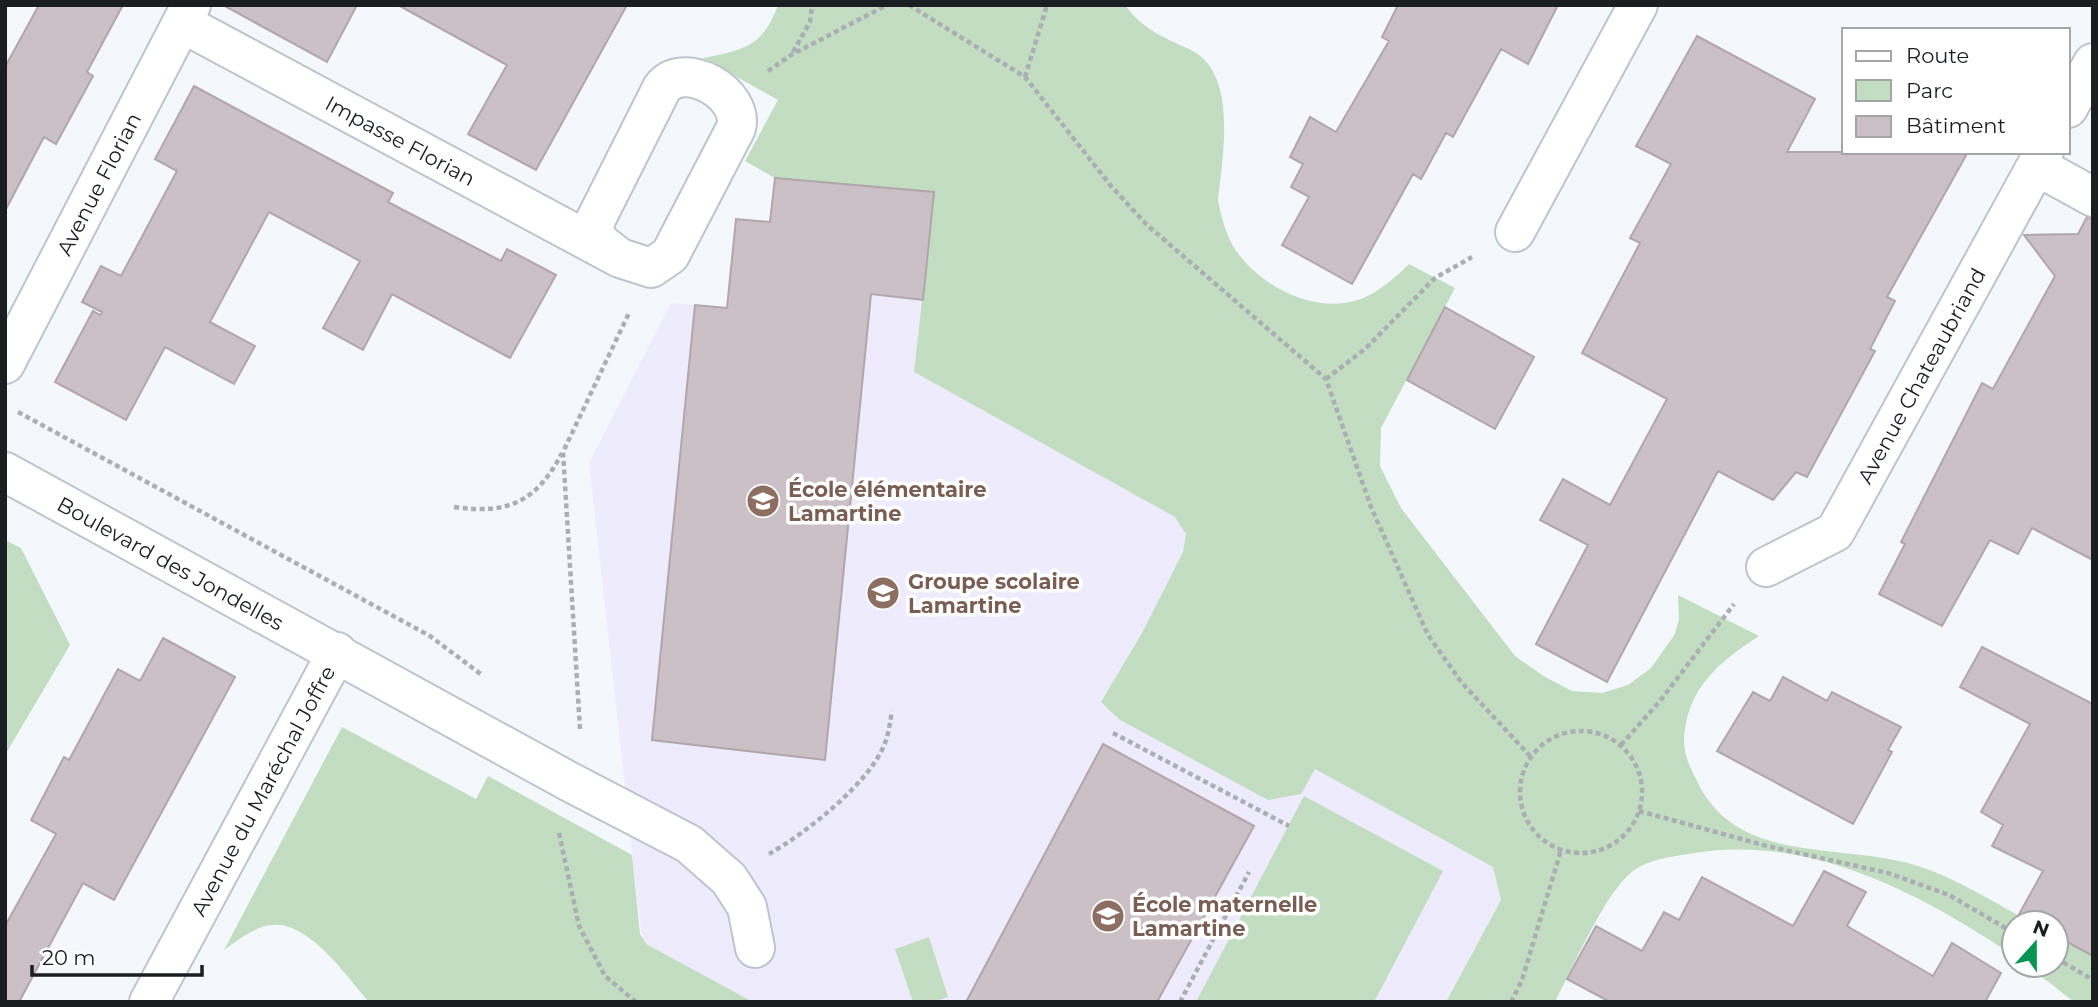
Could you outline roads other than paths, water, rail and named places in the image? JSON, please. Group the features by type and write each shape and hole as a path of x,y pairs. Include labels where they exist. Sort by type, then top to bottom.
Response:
{"street":[{"path":"1516,232 1638,5"},
{"name":"Impasse Florian","path":"187,14 635,263"},
{"name":"Avenue Florian","path":"5,363 187,14"},
{"path":"2070,104 2093,63"},
{"path":"685,77 701,81 727,98 737,116 736,128 670,255 635,263 598,241 593,225 662,88 666,83 685,77"},
{"path":"2040,159 2093,197"},
{"name":"Avenue Chateaubriand","path":"1766,567 1835,532 2040,159"},
{"name":"Boulevard des Jondelles","path":"5,472 570,782 689,844 729,879 747,907 755,948"},
{"name":"Avenue du Maréchal Joffre","path":"149,1002 337,652"}],"place":[{"name":"École élémentaire Lamartine","path":"763,501"},
{"name":"Groupe scolaire Lamartine","path":"883,593"},
{"name":"École maternelle Lamartine","path":"1108,916"}]}
